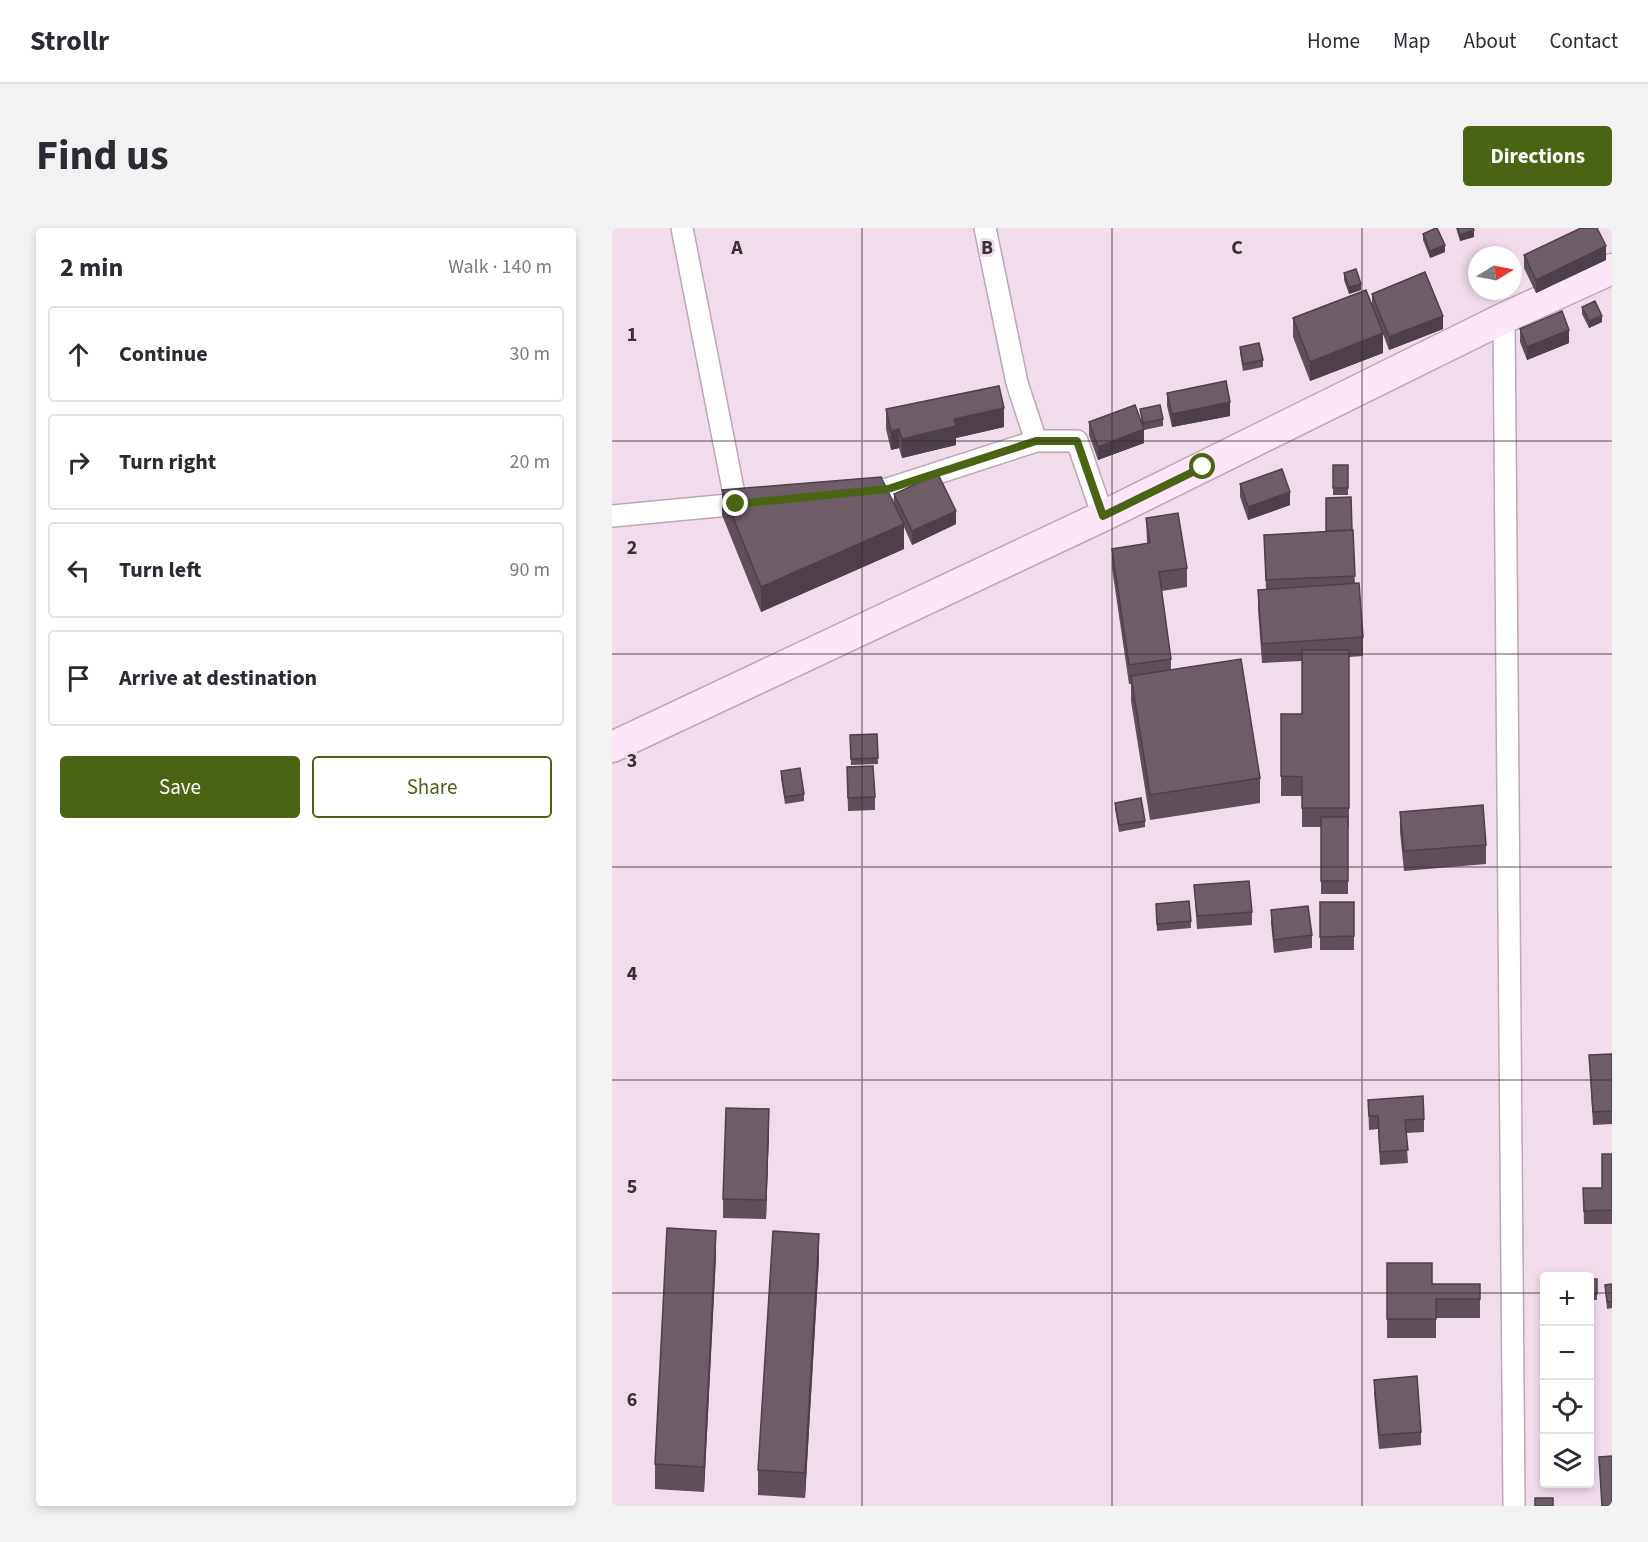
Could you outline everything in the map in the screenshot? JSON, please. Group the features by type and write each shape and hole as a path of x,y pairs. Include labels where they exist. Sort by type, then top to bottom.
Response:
{"main road":[{"path":"612,747 1103,516 1504,318 1612,269"}],"street":[{"path":"682,228 736,504"},
{"path":"986,228 1017,383 1036,441"},
{"path":"1504,318 1515,1506"},
{"path":"842,494 888,489 1036,441 1077,441 1103,516"},
{"path":"612,516 771,501"}],"building":[{"path":"1437,228 1445,245 1430,251 1423,234"},
{"path":"1458,228 1473,228 1474,230 1460,235"},
{"path":"1581,228 1597,228 1606,246 1536,280 1524,255"},
{"path":"1356,269 1361,284 1349,287 1344,273"},
{"path":"1425,272 1443,316 1389,337 1372,294"},
{"path":"1366,290 1383,333 1310,362 1293,318"},
{"path":"1595,301 1602,316 1589,321 1582,307"},
{"path":"1562,311 1569,330 1527,347 1520,329"},
{"path":"1259,343 1263,360 1243,364 1240,347"},
{"path":"1226,381 1230,402 1172,414 1167,393"},
{"path":"999,386 1004,408 954,419 956,426 902,439 899,429 891,431 886,409"},
{"path":"1135,405 1144,429 1098,447 1089,422"},
{"path":"1160,405 1163,419 1143,423 1140,409"},
{"path":"1333,465 1348,465 1348,488 1333,488"},
{"path":"1282,469 1290,492 1248,507 1240,484"},
{"path":"938,474 956,511 912,531 894,494"},
{"path":"881,477 904,524 761,587 722,490"},
{"path":"1351,497 1352,530 1326,531 1326,498"},
{"path":"1178,513 1187,568 1159,572 1171,659 1129,665 1112,549 1150,543 1146,518"},
{"path":"1353,530 1355,576 1266,580 1264,535"},
{"path":"1359,583 1363,637 1262,644 1258,590"},
{"path":"1302,650 1349,650 1349,808 1302,808 1302,777 1281,776 1281,714 1302,714"},
{"path":"1241,659 1260,778 1150,795 1131,676"},
{"path":"877,734 878,758 851,759 850,735"},
{"path":"873,766 875,797 848,798 847,767"},
{"path":"800,768 804,794 785,797 781,771"},
{"path":"1141,798 1145,821 1119,825 1115,803"},
{"path":"1483,805 1486,845 1404,851 1400,812"},
{"path":"1321,817 1348,817 1348,881 1321,881"},
{"path":"1249,881 1252,912 1197,916 1194,885"},
{"path":"1189,901 1191,921 1157,924 1156,904"},
{"path":"1320,902 1354,902 1354,936 1320,937"},
{"path":"1308,906 1312,935 1274,940 1271,910"},
{"path":"1612,1054 1612,1111 1593,1112 1589,1055"},
{"path":"1423,1096 1424,1119 1405,1120 1408,1150 1380,1152 1378,1116 1369,1116 1368,1100"},
{"path":"726,1108 769,1109 766,1200 723,1199"},
{"path":"1602,1154 1612,1154 1612,1210 1584,1211 1583,1188 1602,1188"},
{"path":"667,1228 716,1231 704,1467 655,1464"},
{"path":"773,1231 819,1234 805,1473 758,1470"},
{"path":"1387,1263 1432,1263 1432,1284 1480,1284 1480,1299 1436,1299 1436,1319 1387,1319"},
{"path":"1594,1279 1597,1279 1597,1294 1594,1294"},
{"path":"1612,1284 1612,1302 1607,1302 1605,1285"},
{"path":"1417,1376 1421,1432 1379,1435 1374,1380"},
{"path":"1612,1456 1612,1506 1602,1506 1599,1457"},
{"path":"1535,1498 1553,1498 1553,1506 1535,1506"}],"route":[{"path":"736,504 888,489 1036,441 1077,441 1103,516 1203,467"}]}
